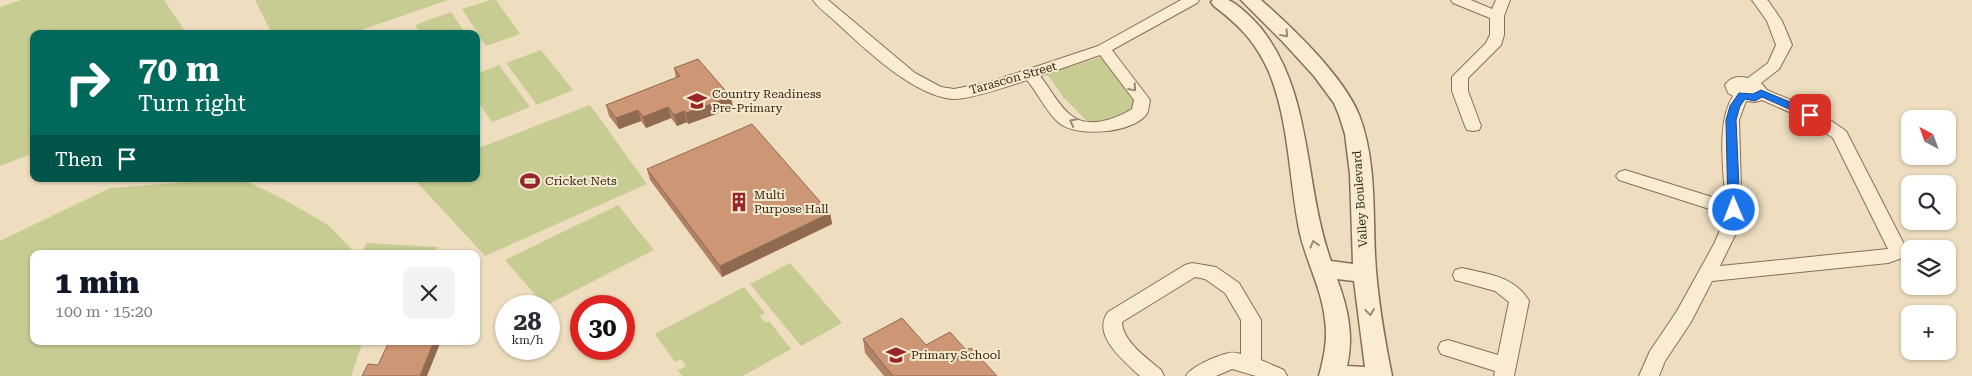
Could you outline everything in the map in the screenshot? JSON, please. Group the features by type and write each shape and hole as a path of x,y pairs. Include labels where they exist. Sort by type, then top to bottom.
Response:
{"street":[{"name":"Tarascon Street","path":"820,0 884,57 922,84 937,91 954,94 973,91 1030,74 1103,49 1192,0"},
{"name":"Valley Boulevard","path":"1250,0 1268,15 1324,77 1338,94 1349,114 1359,163 1365,274 1379,376"},
{"path":"1458,0 1497,16"},
{"path":"1473,126 1460,91 1460,77 1493,45 1497,35 1497,16 1503,0"},
{"path":"1649,376 1652,364 1661,348 1676,329 1723,244 1732,221 1734,210 1731,120 1735,106 1774,66 1781,56 1784,45 1780,29 1772,14 1759,0"},
{"path":"1219,1 1238,14 1249,25 1271,58 1291,111 1310,230 1334,300 1339,329 1336,363 1332,376"},
{"path":"1030,74 1066,120 1078,125 1088,126 1120,122 1140,112 1142,100 1103,49"},
{"path":"1706,275 1888,256 1895,253 1897,248 1840,135 1810,115 1751,90"},
{"path":"1625,176 1734,210"},
{"path":"1322,269 1365,274"},
{"path":"1154,376 1130,354 1112,332 1110,324 1113,318 1123,311 1192,270 1210,272 1232,288 1251,320 1251,365"},
{"path":"1448,348 1505,371 1518,310 1519,301 1517,296 1506,288 1462,275"},
{"path":"1196,376 1227,361 1251,365 1277,376"},
{"path":"1343,376 1361,376"}],"green space":[{"path":"21,0 164,0 184,30 30,30 30,155 0,166 0,7"},
{"path":"255,0 448,0 362,30 270,30"},
{"path":"496,0 520,34 486,46 480,37 480,30 476,30 462,9"},
{"path":"451,12 463,30 418,30 415,25"},
{"path":"541,50 573,90 537,105 506,63"},
{"path":"1104,56 1124,75 1140,112 1114,122 1089,123 1064,98 1047,74"},
{"path":"499,65 530,107 492,122 480,105 480,72"},
{"name":"Cricket Nets","path":"590,105 647,184 485,256 417,182 480,182 480,147"},
{"path":"189,182 248,182 283,199 328,225 352,250 30,250 30,345 362,345 351,376 0,376 0,241 110,188"},
{"path":"618,205 654,250 560,298 560,295 535,295 505,260"},
{"path":"367,243 438,247 436,250 363,250"},
{"path":"790,263 842,323 801,346 750,284"},
{"path":"744,287 765,313 760,316 765,323 769,321 791,349 743,376 682,376 678,370 686,366 681,359 675,362 655,334"}],"building":[{"path":"698,59 731,97 686,113 684,111 674,115 668,107 643,117 638,110 616,118 606,105 680,76 674,68"},
{"name":"Multi Purpose Hall","path":"752,124 830,213 720,266 647,169"},
{"name":"Primary School","path":"902,318 926,345 950,332 966,350 971,348 997,376 893,376 863,339"},
{"path":"388,345 432,345 420,376 362,376 368,364 378,365"}],"place":[{"name":"Country Readiness Pre-Primary","path":"697,101"},
{"name":"Cricket Nets","path":"530,181"},
{"name":"Multi Purpose Hall","path":"739,202"},
{"name":"Primary School","path":"896,355"}],"route":[{"path":"1734,210 1734,176 1730,137 1731,120 1735,106 1742,95 1755,97 1761,93 1810,115"}]}
